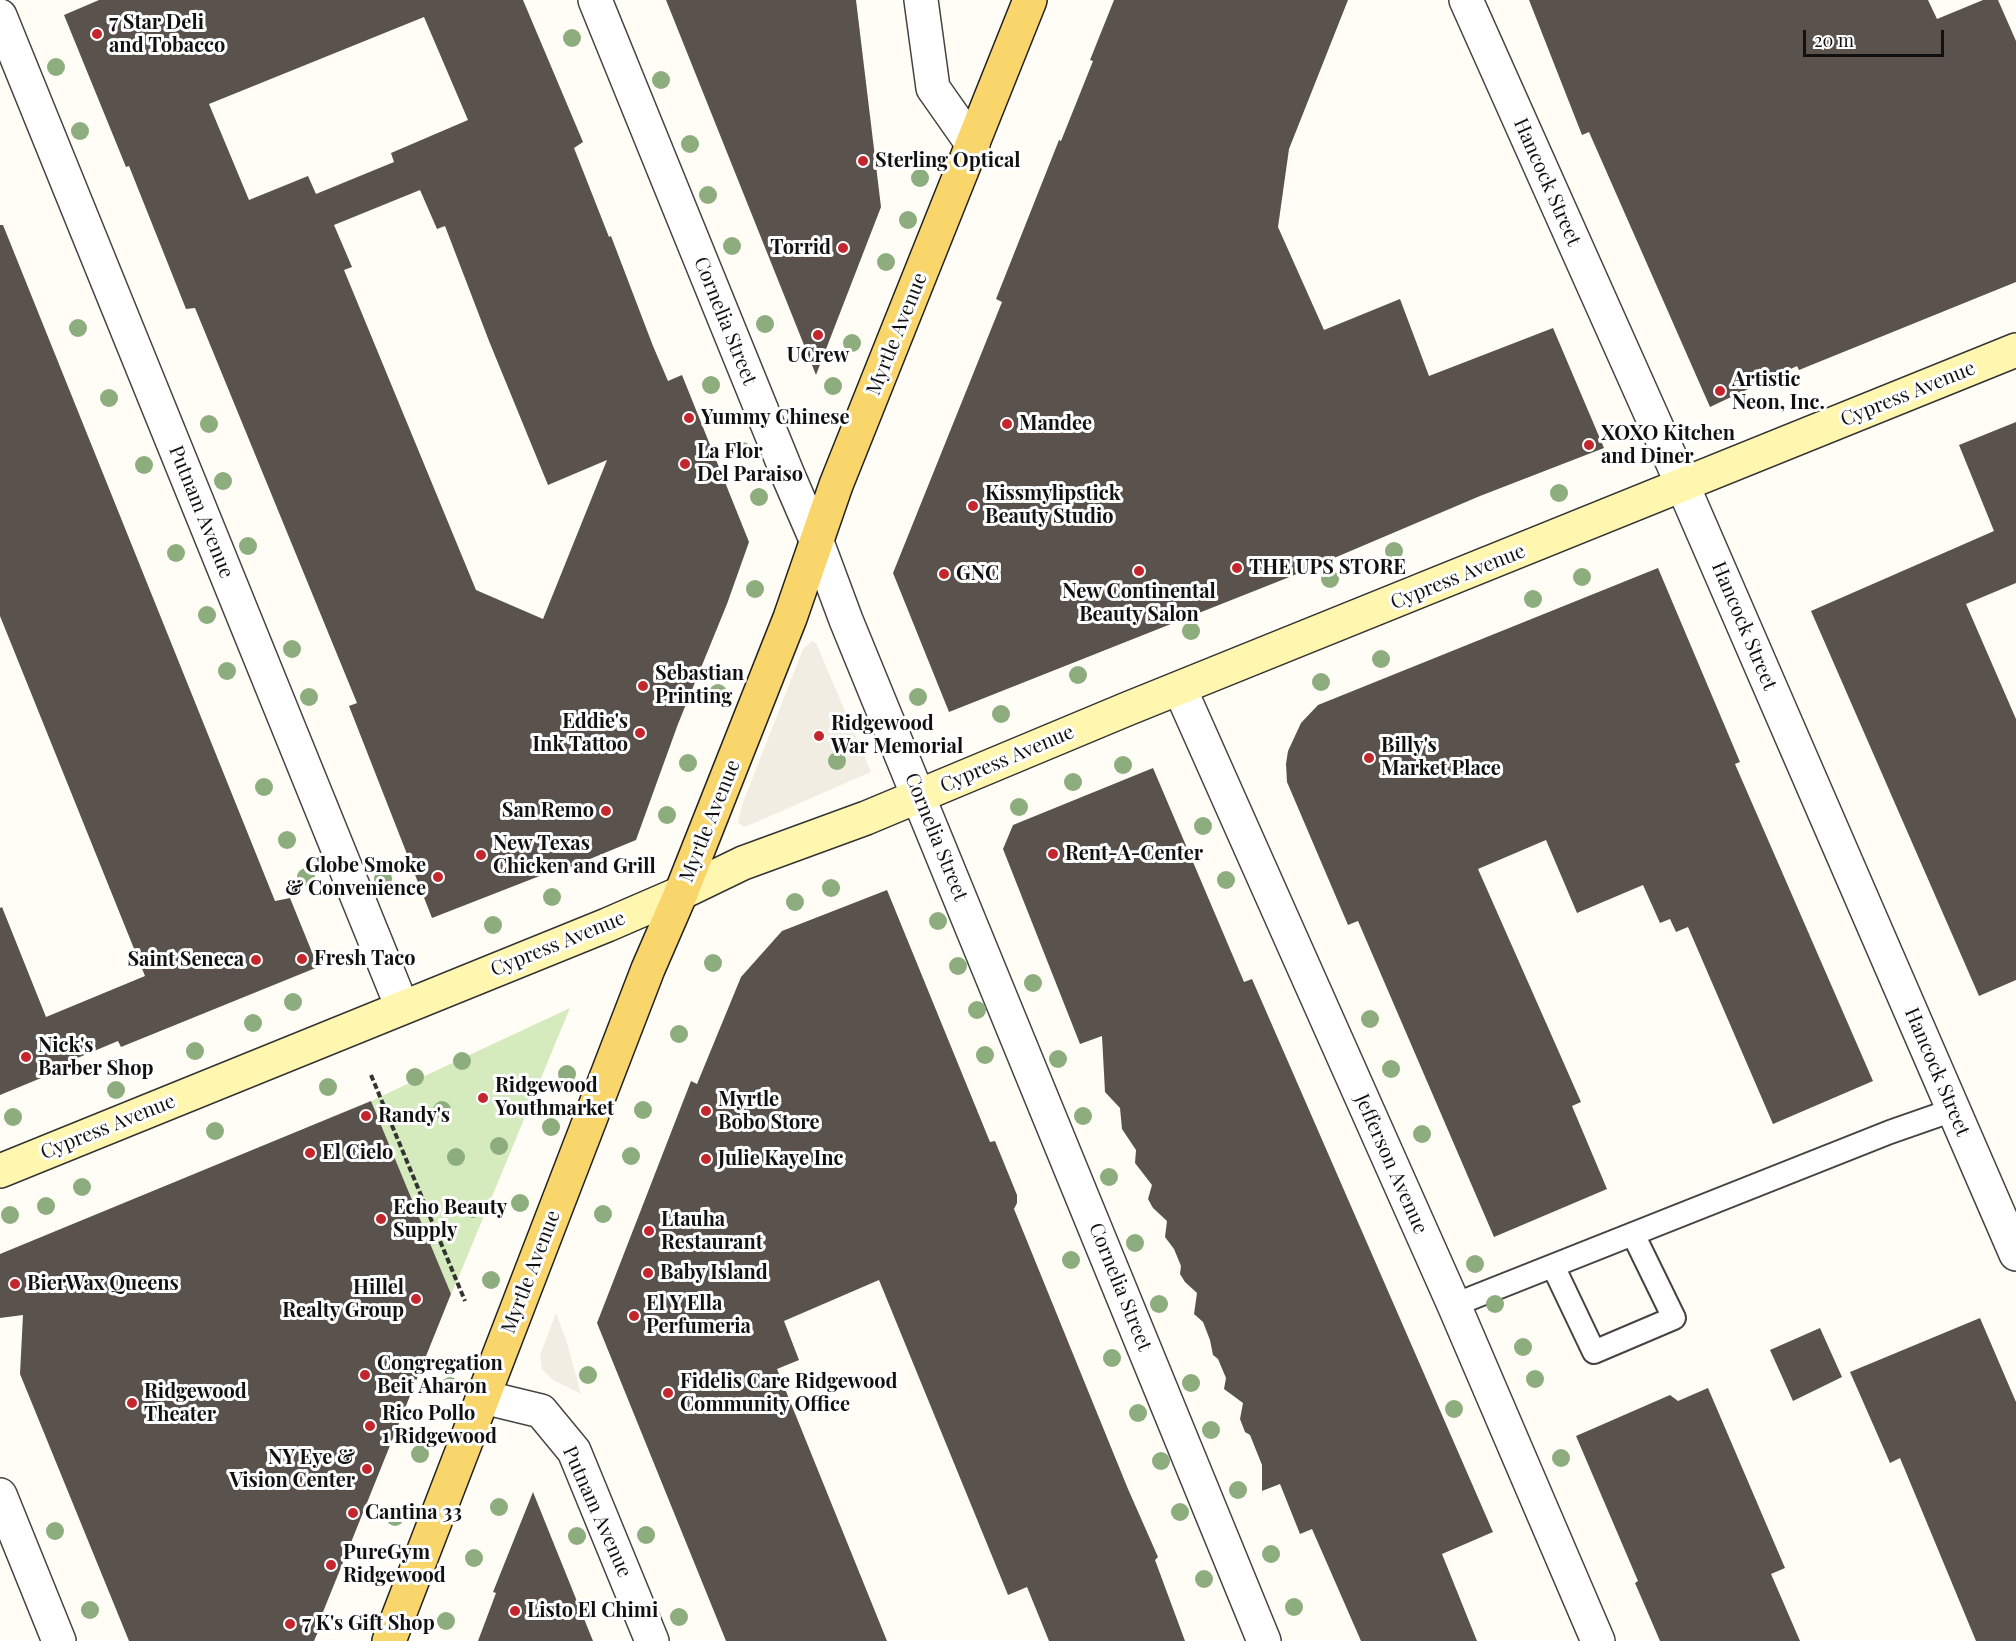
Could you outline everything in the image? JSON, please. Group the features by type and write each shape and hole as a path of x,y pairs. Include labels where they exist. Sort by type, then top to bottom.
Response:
{"main road":[{"name":"Myrtle Avenue","path":"388,1641 643,980 681,893 790,618 836,485 1030,0"},
{"name":"Cypress Avenue","path":"0,1171 681,893 742,863 919,796 2016,350"}],"street":[{"name":"Cornelia Street","path":"595,0 1264,1641"},
{"path":"921,0 933,88 973,145"},
{"name":"Hancock Street","path":"1466,0 1683,486 2016,1254"},
{"name":"Putnam Avenue","path":"0,16 402,1007"},
{"name":"Jefferson Avenue","path":"1180,689 1454,1305 1598,1641"},
{"name":"Putnam Avenue","path":"483,1397 541,1411 574,1451 652,1641"},
{"path":"0,1496 59,1641"}],"lane":[{"path":"1454,1305 1890,1132 1953,1110"},
{"path":"1553,1266 1594,1352 1674,1318 1633,1234"}],"path":[{"path":"371,1075 465,1301"}],"green space":[{"path":"570,1008 457,1281 451,1294 371,1101"}],"shaded area":[{"path":"812,641 816,643 871,772 745,827 738,823 742,805 803,649"},
{"path":"556,1313 581,1394 553,1380 542,1369 540,1355"}],"building":[{"path":"99,0 523,0 583,142 574,148 653,346 668,381 682,375 749,542 727,604 678,724 636,840 556,873 555,870 432,918 349,706 357,703 195,308 186,309 129,166 126,167 64,15","holes":["424,17 468,120 391,153 394,162 316,194 308,176 249,200 209,104","420,190 437,229 445,226 548,485 607,460 543,619 476,590 344,270 352,267 334,225"]},
{"path":"666,0 856,0 881,207 816,375"},
{"path":"1114,0 1348,0 1289,149 1278,227 1324,330 1400,299 1429,376 1553,328 1604,448 1480,496 1287,578 949,712 893,573 1002,302 996,299 1093,61 1090,60"},
{"path":"1529,0 1928,0 1937,19 1983,0 1998,0 2016,41 2016,282 1799,370 1797,366 1710,407 1589,132 1582,135"},
{"path":"0,225 3,225 275,901 290,898 318,967 121,1047 118,1041 44,1072 46,1076 0,1095 0,908 2,907 46,1017 145,976 0,616"},
{"path":"2016,422 2016,583 1966,604 2016,719 2016,980 1979,996 1811,611 1994,531 1959,445"},
{"path":"1658,568 1740,762 1735,764 1873,1081 1773,1124 1688,927 1676,932 1670,919 1660,923 1643,885 1577,913 1546,840 1478,869 1581,1102 1572,1106 1607,1189 1494,1237 1358,921 1348,925 1287,782 1288,751 1301,723 1318,705"},
{"path":"1153,768 1244,982 1252,979 1493,1532 1442,1554 1477,1641 1361,1641 1312,1529 1300,1534 1280,1484 1262,1491 1262,1465 1250,1435 1245,1432 1240,1419 1243,1403 1224,1389 1226,1378 1218,1359 1213,1355 1203,1322 1194,1314 1197,1293 1180,1274 1181,1266 1174,1249 1165,1237 1167,1221 1153,1208 1148,1199 1152,1185 1135,1163 1136,1150 1122,1129 1120,1108 1105,1092 1102,1036 1080,1044 1003,849 1013,825"},
{"path":"887,890 990,1142 995,1141 1017,1195 1014,1209 1158,1557 1155,1560 1185,1641 1049,1641 1027,1587 1008,1595 879,1280 784,1321 799,1360 777,1369 887,1641 726,1641 597,1323 691,1081 697,1084 741,977 782,931"},
{"path":"371,1101 451,1294 323,1612 326,1613 314,1641 129,1641 20,1374 23,1315 0,1318 0,1254"},
{"path":"1980,1318 2016,1402 2016,1641 1976,1641 1900,1458 1890,1463 1850,1372"},
{"path":"1820,1328 1842,1377 1793,1401 1770,1350"},
{"path":"1708,1388 1785,1568 1771,1574 1800,1641 1660,1641 1635,1583 1638,1581 1576,1436 1670,1395 1678,1401"},
{"path":"533,1492 593,1641 478,1641 496,1593 493,1592"}],"place":[{"name":"7 Star Deli and Tobacco","path":"97,34"},
{"name":"Sterling Optical","path":"863,161"},
{"name":"Torrid","path":"843,248"},
{"name":"UCrew","path":"818,335"},
{"name":"Artistic Neon, Inc.","path":"1720,391"},
{"name":"Yummy Chinese","path":"689,418"},
{"name":"Mandee","path":"1007,424"},
{"name":"XOXO Kitchen and Diner","path":"1589,445"},
{"name":"La Flor Del Paraiso","path":"685,464"},
{"name":"Kissmylipstick Beauty Studio","path":"973,506"},
{"name":"THE UPS STORE","path":"1237,568"},
{"name":"New Continental Beauty Salon","path":"1139,571"},
{"name":"GNC","path":"944,574"},
{"name":"Sebastian Printing","path":"643,686"},
{"name":"Eddie's Ink Tattoo","path":"640,733"},
{"name":"Ridgewood War Memorial","path":"819,736"},
{"name":"Billy's Market Place","path":"1369,758"},
{"name":"San Remo","path":"606,811"},
{"name":"Rent-A-Center","path":"1053,854"},
{"name":"New Texas Chicken and Grill","path":"481,855"},
{"name":"Globe Smoke & Convenience","path":"438,877"},
{"name":"Fresh Taco","path":"302,959"},
{"name":"Saint Seneca","path":"256,960"},
{"name":"Nick's Barber Shop","path":"26,1057"},
{"name":"Ridgewood Youthmarket","path":"483,1098"},
{"name":"Myrtle Bobo Store","path":"706,1111"},
{"name":"Randy's","path":"366,1116"},
{"name":"El Cielo","path":"310,1153"},
{"name":"Julie Kaye Inc","path":"706,1159"},
{"name":"Echo Beauty Supply","path":"381,1219"},
{"name":"Ltauha Restaurant","path":"649,1231"},
{"name":"Baby Island","path":"648,1273"},
{"name":"BierWax Queens","path":"15,1284"},
{"name":"Hillel Realty Group","path":"416,1299"},
{"name":"El Y Ella Perfumeria","path":"634,1316"},
{"name":"Congregation Beit Aharon","path":"365,1375"},
{"name":"Fidelis Care Ridgewood Community Office","path":"668,1393"},
{"name":"Ridgewood Theater","path":"132,1403"},
{"name":"Rico Pollo 1 Ridgewood","path":"370,1426"},
{"name":"NY Eye & Vision Center","path":"367,1469"},
{"name":"Cantina 33","path":"353,1513"},
{"name":"PureGym Ridgewood","path":"331,1565"},
{"name":"Listo El Chimi","path":"515,1611"},
{"name":"7 K's Gift Shop","path":"290,1624"}]}
